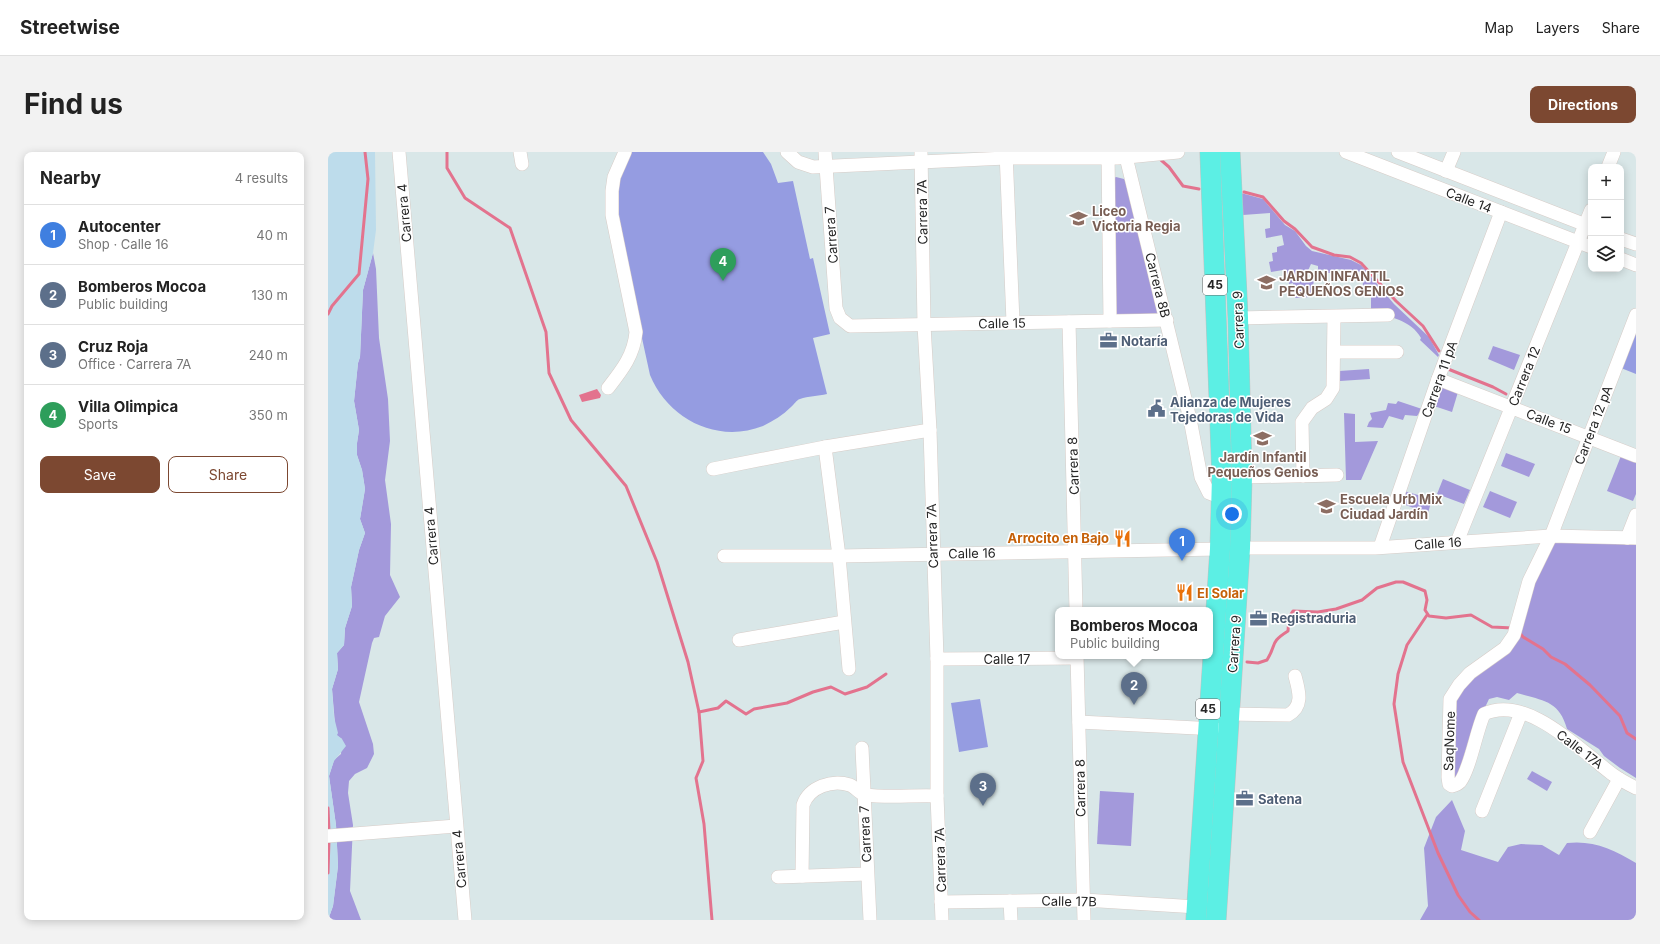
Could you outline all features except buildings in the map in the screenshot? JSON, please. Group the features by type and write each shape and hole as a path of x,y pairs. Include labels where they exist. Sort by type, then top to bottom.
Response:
{"highway":[{"name":"Carrera 9","path":"1210,152 1221,417 1222,498 1213,646"},
{"name":"Carrera 9","path":"1216,920 1240,548 1242,477 1238,318 1230,152"},
{"name":"Carrera 9","path":"1196,914 1212,659"}],"street":[{"name":"Carrera 4","path":"399,152 465,920"},
{"path":"608,388 620,372 635,346 636,332 612,215 612,191 614,177 625,152"},
{"path":"787,152 798,162 813,167 826,167 921,156 1108,155 1126,157 1178,152"},
{"name":"Carrera 7","path":"825,152 836,308 840,318"},
{"name":"Calle 14","path":"1346,152 1588,246"},
{"name":"Calle 14","path":"1398,152 1588,226"},
{"path":"1446,171 1454,152"},
{"path":"1609,164 1614,152"},
{"path":"1006,155 1013,322"},
{"path":"1108,155 1110,321"},
{"name":"Carrera 7A","path":"921,156 924,325 930,430 932,554 937,659 937,796 942,920"},
{"name":"Carrera 8B","path":"1126,157 1167,320 1190,419 1201,477 1209,493 1222,498"},
{"name":"Carrera 11 pA","path":"1380,547 1438,379 1501,212"},
{"name":"Carrera 12","path":"1457,542 1578,242 1588,226"},
{"path":"1624,239 1636,244"},
{"path":"1624,260 1636,265"},
{"name":"Carrera 12 pA","path":"1551,536 1636,315"},
{"path":"1238,318 1388,316"},
{"path":"1303,476 1302,422 1312,408 1326,399 1333,388 1334,317"},
{"name":"Calle 15","path":"840,318 850,326 1167,320"},
{"name":"Carrera 8","path":"1069,322 1076,607"},
{"path":"1334,352 1397,352"},
{"name":"Calle 15","path":"1438,379 1636,456"},
{"path":"713,469 825,447 930,430"},
{"path":"825,447 839,556 849,669"},
{"path":"1242,477 1337,475"},
{"path":"1631,538 1636,515"},
{"name":"Calle 16","path":"1240,548 1380,547 1551,536 1631,538"},
{"name":"SaqNome","path":"1522,713 1502,709 1484,714 1478,727 1465,775 1459,784 1452,786 1449,784 1450,699 1466,677 1505,648 1515,631 1529,580 1551,536"},
{"name":"Calle 16","path":"724,556 839,556 1220,549"},
{"path":"739,640 844,622"},
{"name":"Calle 17","path":"937,659 1055,657"},
{"name":"Carrera 8","path":"1077,659 1084,920"},
{"path":"1079,722 1207,729 1228,722 1288,715 1297,707 1300,698 1295,676"},
{"path":"1482,811 1522,713"},
{"name":"Calle 17A","path":"1522,713 1562,734 1619,779 1636,788"},
{"name":"Carrera 7","path":"862,748 870,920"},
{"path":"1590,832 1619,779"},
{"path":"802,876 803,805 806,797 811,791 825,785 842,784 850,786 864,795 937,796"},
{"path":"328,836 456,826"},
{"path":"778,878 867,874"},
{"name":"Calle 17B","path":"941,902 1084,900 1196,914"},
{"path":"1010,901 1011,920"}],"shaded area":[{"path":"632,152 763,152 771,164 778,183 793,181 810,259 813,258 830,334 813,338 827,394 806,397 796,401 785,413 763,426 746,431 728,432 696,424 669,404 658,391 650,375 618,228 615,193 627,158"},
{"path":"1116,177 1124,179 1127,183 1165,318 1112,319 1112,179"},
{"path":"1241,193 1263,199 1285,225 1295,231 1306,246 1312,251 1351,260 1361,265 1394,304 1429,337 1439,355 1438,357 1420,340 1421,338 1412,327 1393,317 1371,311 1371,287 1363,286 1362,272 1336,269 1334,273 1326,273 1325,269 1318,271 1318,266 1311,264 1306,275 1308,280 1314,281 1310,297 1295,298 1293,283 1289,284 1288,276 1283,277 1283,270 1271,272 1269,262 1273,261 1272,253 1277,252 1277,247 1284,245 1282,235 1266,238 1265,229 1270,228 1270,213 1243,215"},
{"path":"373,253 376,269 379,338 388,399 390,441 385,480 391,524 390,575 400,597 385,616 379,637 374,638 372,643 359,702 373,744 374,754 367,768 355,774 349,781 348,793 353,825 350,891 361,920 328,920 333,906 338,866 336,825 329,776 334,760 341,754 342,739 336,735 332,689 338,669 337,653 344,645 345,628 352,606 351,587 359,550 365,533 360,519 365,489 362,470 357,455 359,430 354,401 360,357 363,290"},
{"path":"1636,331 1636,374 1621,368"},
{"path":"1493,346 1520,355 1514,370 1488,359"},
{"path":"1369,369 1370,379 1340,381 1339,371"},
{"path":"1441,386 1458,392 1452,412 1434,406"},
{"path":"597,389 601,395 600,398 582,402 579,395"},
{"path":"1398,401 1422,409 1417,416 1405,415 1403,420 1389,416 1383,428 1367,427 1372,419 1370,413 1386,410 1388,403 1396,404"},
{"path":"1344,413 1355,414 1355,442 1378,441 1361,480 1346,480"},
{"path":"1506,453 1535,464 1529,477 1501,466"},
{"path":"1621,456 1636,461 1636,494 1633,501 1607,491"},
{"path":"1443,479 1470,490 1464,504 1437,494"},
{"path":"1404,491 1432,499 1428,513 1400,503"},
{"path":"1490,491 1517,502 1510,518 1483,507"},
{"path":"1550,542 1636,543 1636,778 1604,756 1599,749 1567,729 1564,719 1555,707 1542,700 1517,693 1509,700 1497,697 1489,699 1468,743 1456,782 1451,778 1454,702 1471,677 1509,647"},
{"path":"980,699 988,747 959,752 951,703"},
{"path":"1532,771 1552,782 1547,791 1527,779"},
{"path":"1100,791 1134,793 1131,846 1097,844"},
{"path":"1452,800 1465,831 1461,850 1498,862 1508,847 1521,844 1542,845 1559,855 1567,843 1576,842 1594,844 1603,847 1636,863 1636,920 1420,920 1428,906 1424,848 1436,817"}],"sand":[{"path":"328,152 375,152 376,230 373,253 363,290 360,357 354,401 359,430 357,455 362,470 365,489 360,519 365,533 359,550 351,587 352,606 345,628 344,645 337,653 338,669 332,689 334,717 338,733 337,735 342,739 346,746 334,761 329,776 336,825 338,866 333,906 328,920"}],"waterway":[{"path":"328,314 332,306 359,274 368,179 365,152"},
{"path":"447,152 447,168 465,198 510,228 546,332 549,373 571,420 626,486 657,562 688,662 699,712 703,761 696,778 704,824 712,920"},
{"path":"1161,160 1169,167 1183,186 1199,189"},
{"path":"1244,192 1263,197 1284,221 1295,229 1312,247 1334,255 1350,257 1361,263 1396,301 1423,326 1439,351"},
{"path":"1448,369 1493,387 1506,394"},
{"path":"1247,662 1258,663 1267,660 1278,638 1288,631 1289,617 1293,611 1318,612 1336,609 1362,600 1377,588 1396,582 1403,582 1425,591 1427,600 1425,610 1429,616 1446,618 1471,615 1492,627 1513,628"},
{"path":"1427,615 1407,645 1398,674 1394,704 1403,762 1438,853 1458,895 1470,912 1479,920"},
{"path":"1519,632 1523,637 1543,649 1551,657 1565,664 1590,685 1620,716 1627,733 1636,739"},
{"path":"699,712 718,708 726,701 746,714 754,709 787,703 813,692 831,687 845,694 867,687 886,674"},
{"path":"328,808 329,832"},
{"path":"328,873 329,839"}],"place":[{"name":"Liceo Victoria Regia","path":"1079,218"},
{"name":"Villa Olimpica","path":"723,281"},
{"name":"JARDIN INFANTIL PEQUEÑOS GENIOS","path":"1266,283"},
{"name":"Notaría","path":"1108,341"},
{"name":"Alianza de Mujeres Tejedoras de Vida","path":"1157,409"},
{"name":"Jardín Infantil Pequeños Genios","path":"1263,438"},
{"name":"Escuela Urb Mix Ciudad Jardín","path":"1327,506"},
{"name":"Arrocito en Bajo","path":"1122,538"},
{"name":"Autocenter","path":"1182,561"},
{"name":"El Solar","path":"1184,593"},
{"name":"Registraduria","path":"1258,618"},
{"name":"Bomberos Mocoa","path":"1134,705"},
{"name":"Satena","path":"1245,799"},
{"name":"Cruz Roja","path":"983,806"}]}
